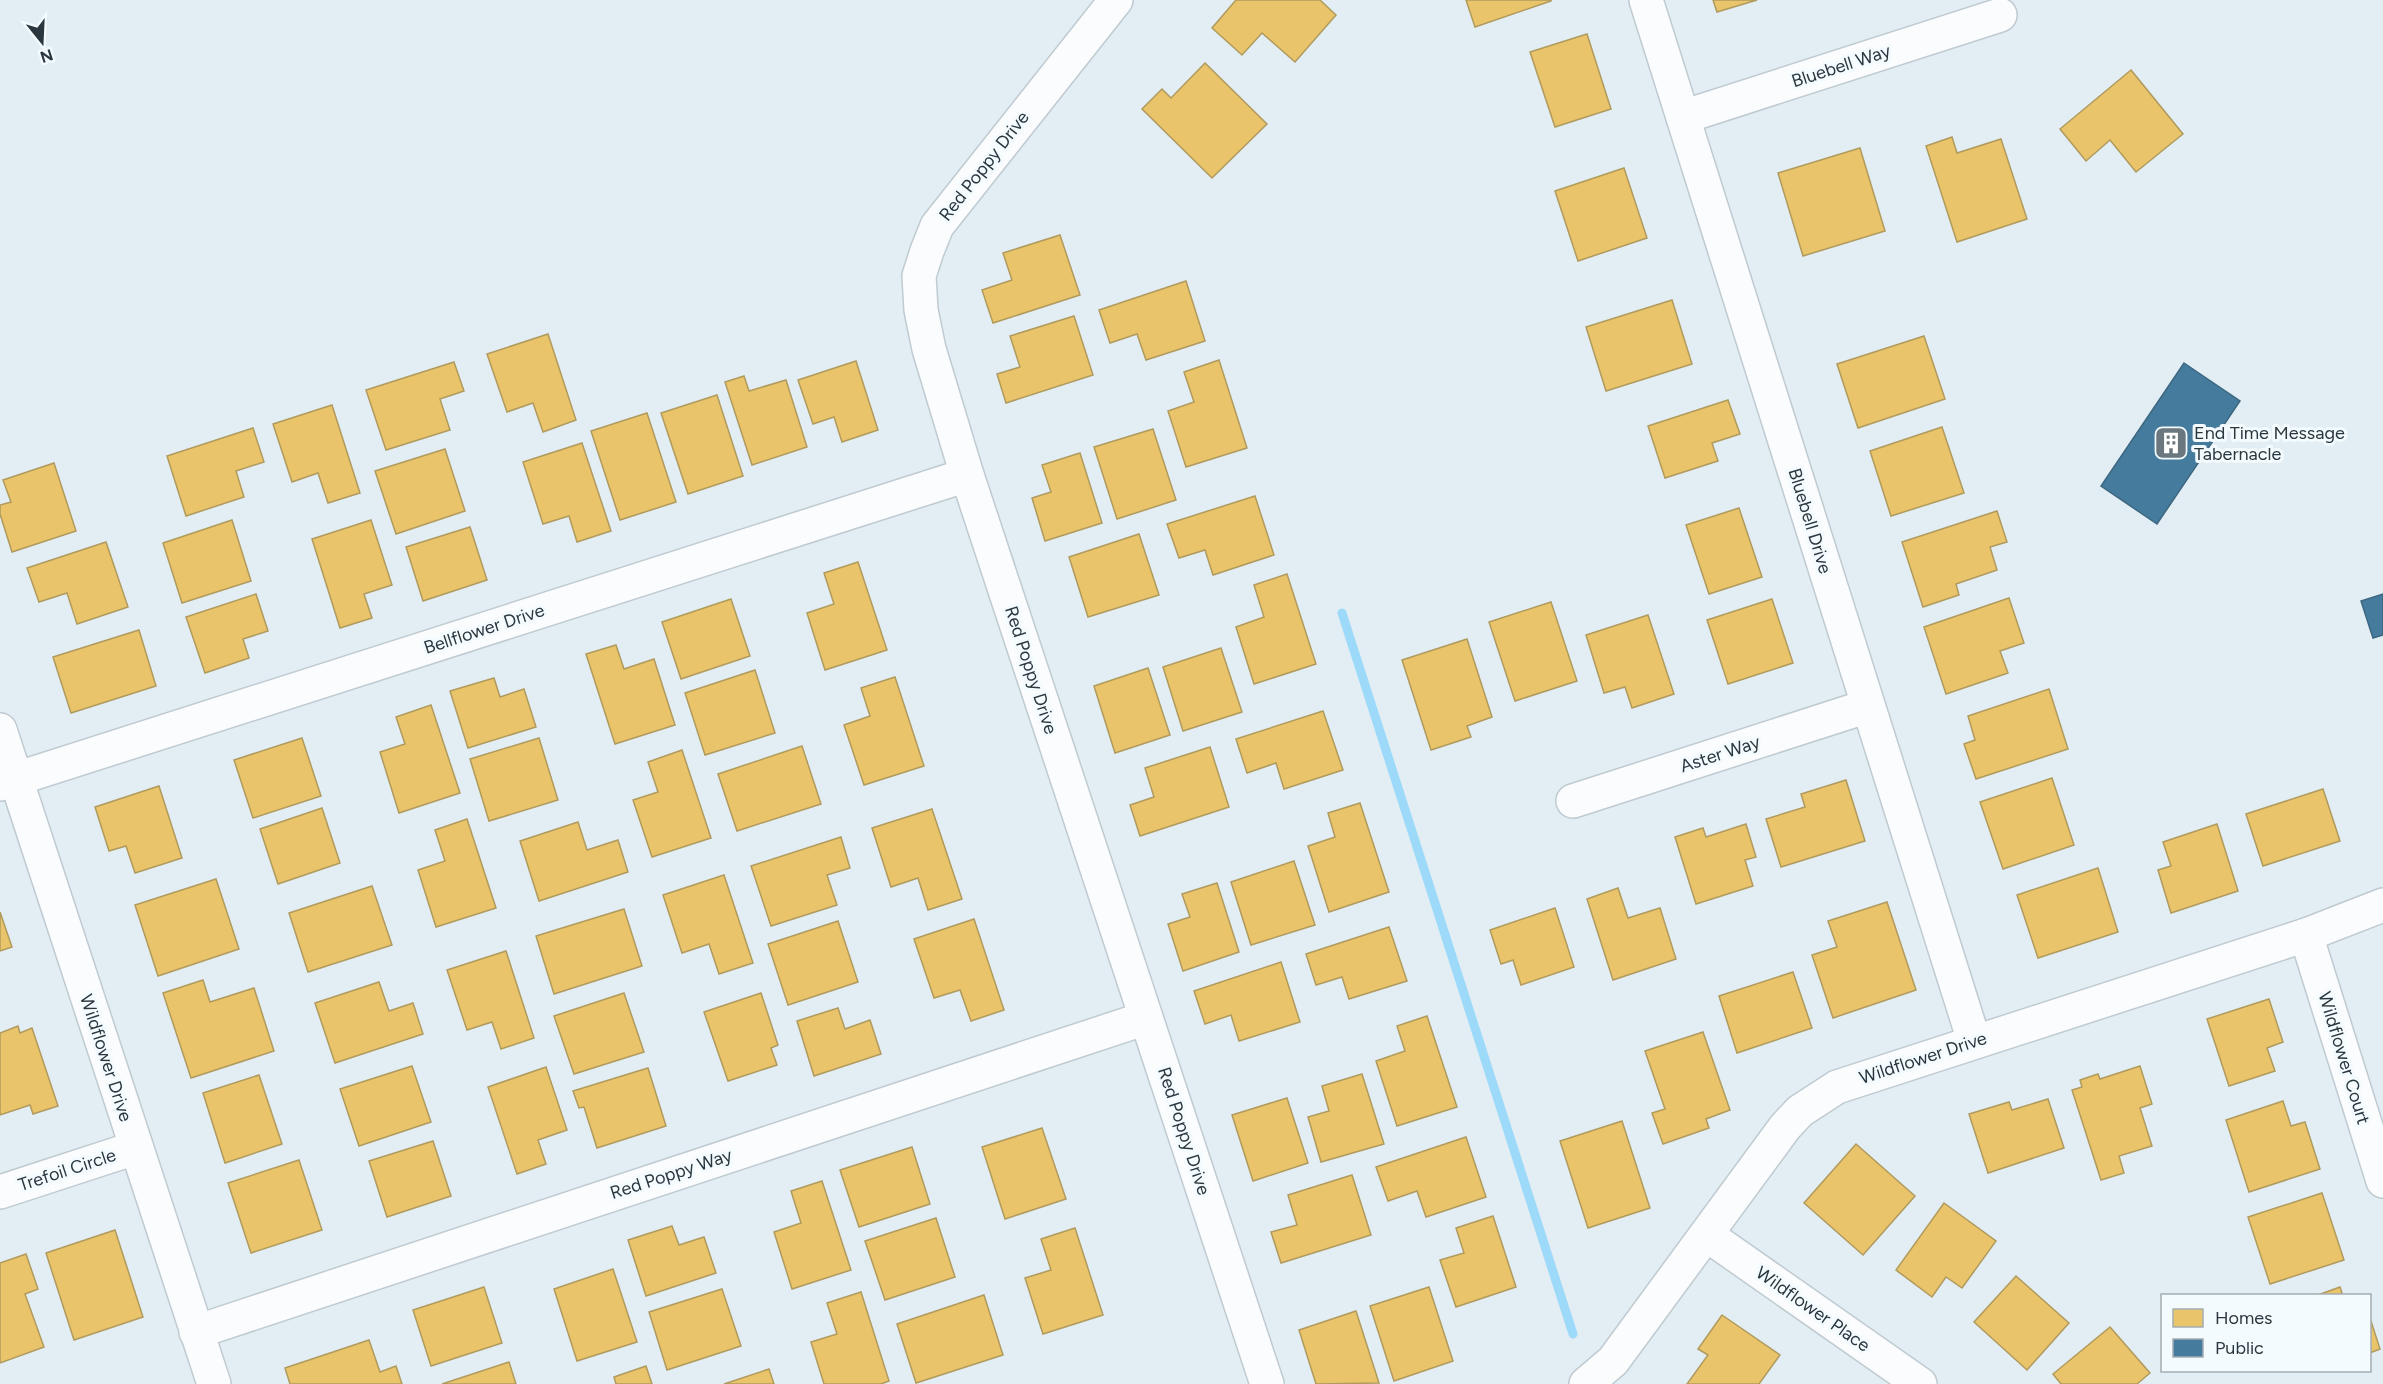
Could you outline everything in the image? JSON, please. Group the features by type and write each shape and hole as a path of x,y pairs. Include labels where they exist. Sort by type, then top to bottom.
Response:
{"street":[{"name":"Red Poppy Drive","path":"1116,0 937,226 919,276 921,310 929,349 967,475 1267,1384"},
{"name":"Bluebell Drive","path":"1646,0 1974,1041"},
{"name":"Bluebell Way","path":"1683,117 2000,15"},
{"name":"Bellflower Drive","path":"8,781 967,475"},
{"name":"Aster Way","path":"1573,801 1868,706"},
{"name":"Wildflower Drive","path":"0,730 8,781 214,1384"},
{"name":"Wildflower Drive","path":"1586,1384 1613,1361 1758,1161 1800,1111 1837,1087 2306,935 2382,904"},
{"name":"Wildflower Court","path":"2306,935 2383,1180"},
{"name":"Red Poppy Way","path":"196,1332 1146,1018"},
{"name":"Trefoil Circle","path":"0,1192 135,1148"},
{"name":"Wildflower Place","path":"1707,1234 1920,1384"}],"building: Homes":[{"path":"1236,0 1320,0 1336,15 1295,62 1262,33 1242,55 1212,28"},
{"path":"1466,0 1551,0 1551,1 1475,27"},
{"path":"1713,0 1757,0 1717,12"},
{"path":"1587,34 1611,109 1555,127 1530,52"},
{"path":"1205,63 1267,124 1212,178 1142,109 1162,89 1171,98"},
{"path":"2131,70 2183,134 2136,172 2110,140 2086,161 2060,129"},
{"path":"1952,137 1957,153 2001,139 2027,219 1957,242 1926,146"},
{"path":"1860,148 1885,231 1803,256 1778,173"},
{"path":"1624,168 1647,238 1578,261 1555,191"},
{"path":"1060,235 1080,295 993,323 982,290 1012,280 1003,253"},
{"path":"1186,281 1205,341 1146,360 1137,334 1110,343 1099,310"},
{"path":"1672,300 1692,364 1606,391 1586,327"},
{"path":"1074,316 1093,375 1006,403 997,374 1020,367 1010,336"},
{"path":"548,334 576,420 543,432 533,403 507,412 487,354"},
{"path":"1924,336 1945,399 1858,428 1837,364"},
{"path":"1219,360 1247,448 1186,467 1168,411 1194,402 1184,372"},
{"path":"856,361 878,430 842,442 834,417 813,424 798,380"},
{"path":"454,362 464,391 440,399 450,430 386,450 366,390"},
{"path":"744,376 749,391 786,380 807,447 752,465 725,382"},
{"path":"717,395 743,476 688,494 661,413"},
{"path":"1728,400 1740,434 1712,443 1718,461 1665,478 1648,426"},
{"path":"332,405 360,493 328,503 318,473 292,482 273,424"},
{"path":"647,413 676,502 620,520 591,431"},
{"path":"1942,427 1964,493 1891,516 1870,451"},
{"path":"253,428 264,462 236,471 244,497 186,516 167,456"},
{"path":"1153,429 1176,500 1117,519 1094,447"},
{"path":"582,443 611,531 577,542 569,516 543,524 523,462"},
{"path":"445,449 465,511 396,534 375,471"},
{"path":"1080,453 1102,523 1045,541 1032,498 1051,492 1042,465"},
{"path":"54,463 76,531 12,552 0,514 0,505 11,502 3,480"},
{"path":"1255,496 1274,555 1213,575 1205,550 1179,558 1167,524"},
{"path":"1739,508 1762,577 1709,594 1686,525"},
{"path":"1997,511 2007,542 1990,547 1997,570 1956,584 1959,595 1923,607 1902,542"},
{"path":"232,520 251,581 182,603 163,543"},
{"path":"371,520 392,585 364,594 372,618 340,628 312,539"},
{"path":"470,527 487,580 423,601 406,547"},
{"path":"1139,534 1159,595 1088,617 1069,557"},
{"path":"106,542 128,607 77,624 67,593 39,602 27,568"},
{"path":"858,562 887,650 825,670 807,613 834,604 824,573"},
{"path":"1287,574 1316,664 1254,684 1236,627 1264,617 1254,585"},
{"path":"256,594 268,631 243,639 249,658 205,673 186,617"},
{"path":"2009,598 2024,643 2000,651 2008,673 1946,694 1924,627"},
{"path":"731,599 750,656 681,679 662,622"},
{"path":"1772,599 1793,663 1728,684 1707,620"},
{"path":"1551,602 1577,681 1515,701 1489,622"},
{"path":"1648,615 1674,694 1632,708 1625,687 1604,693 1586,635"},
{"path":"139,630 156,686 71,713 53,657"},
{"path":"1467,639 1492,717 1467,726 1471,737 1431,750 1402,660"},
{"path":"616,645 624,669 654,659 675,725 615,744 586,654"},
{"path":"1221,648 1242,712 1183,731 1163,667"},
{"path":"1148,668 1170,735 1115,753 1094,686"},
{"path":"755,670 775,733 705,755 685,693"},
{"path":"895,677 924,766 864,785 844,725 870,716 861,688"},
{"path":"494,678 500,697 524,689 536,727 468,748 450,691"},
{"path":"2049,689 2068,749 1976,779 1964,744 1975,740 1968,716"},
{"path":"431,705 460,793 399,813 380,752 405,744 396,717"},
{"path":"1323,711 1343,770 1284,789 1276,763 1247,773 1236,739"},
{"path":"302,738 321,796 253,818 234,760"},
{"path":"539,738 558,800 489,821 470,759"},
{"path":"802,746 821,804 737,831 718,774"},
{"path":"1210,747 1229,807 1140,836 1130,805 1154,797 1145,768"},
{"path":"682,750 711,838 652,857 633,800 658,792 648,762"},
{"path":"2052,778 2074,845 2003,869 1980,802"},
{"path":"1846,780 1865,841 1781,867 1766,819 1805,807 1801,794"},
{"path":"159,786 182,858 135,873 126,846 109,851 95,807"},
{"path":"2323,789 2340,841 2263,866 2246,814"},
{"path":"1360,803 1389,892 1329,912 1308,846 1335,837 1328,813"},
{"path":"322,808 340,863 278,884 260,829"},
{"path":"932,809 962,899 928,910 918,878 891,887 872,828"},
{"path":"467,819 496,908 436,927 418,870 445,861 435,830"},
{"path":"578,822 587,850 618,840 628,872 539,901 520,841"},
{"path":"1746,824 1756,857 1745,860 1753,886 1696,904 1675,837 1703,828 1706,837"},
{"path":"2217,824 2238,891 2171,913 2158,870 2171,866 2163,842"},
{"path":"841,837 850,868 827,875 837,905 771,926 751,866"},
{"path":"1294,861 1315,925 1251,945 1231,882"},
{"path":"2098,868 2118,932 2038,958 2017,895"},
{"path":"724,875 753,963 719,974 709,944 682,953 663,895"},
{"path":"216,879 239,949 158,976 135,905"},
{"path":"1217,883 1239,952 1183,971 1168,924 1190,917 1182,894"},
{"path":"372,886 392,945 308,972 289,913"},
{"path":"1618,888 1628,918 1660,908 1676,959 1613,980 1587,899"},
{"path":"1887,902 1916,990 1833,1018 1812,955 1837,947 1828,921"},
{"path":"1555,908 1574,967 1521,985 1513,960 1501,964 1490,930"},
{"path":"624,909 642,966 554,994 536,936"},
{"path":"0,912 12,947 0,951"},
{"path":"974,919 1004,1010 971,1021 960,990 934,998 914,939"},
{"path":"838,921 858,982 788,1005 768,944"},
{"path":"1389,927 1407,981 1349,999 1342,977 1316,985 1306,954"},
{"path":"506,951 534,1038 501,1049 492,1022 467,1030 447,970"},
{"path":"1281,962 1300,1022 1239,1041 1231,1015 1205,1024 1194,991"},
{"path":"1793,972 1812,1028 1737,1053 1719,996"},
{"path":"203,980 210,1002 254,988 274,1051 191,1078 163,993"},
{"path":"379,982 389,1011 413,1003 423,1034 335,1063 315,1003"},
{"path":"624,993 644,1052 574,1074 554,1016"},
{"path":"761,993 778,1045 771,1048 777,1065 728,1081 704,1012"},
{"path":"2269,999 2283,1042 2267,1048 2275,1071 2229,1086 2207,1019"},
{"path":"838,1008 845,1029 870,1020 881,1054 814,1076 797,1021"},
{"path":"1427,1016 1457,1107 1397,1126 1376,1061 1405,1051 1397,1026"},
{"path":"18,1026 20,1033 32,1028 58,1106 33,1114 30,1105 0,1115 0,1033"},
{"path":"1703,1032 1730,1110 1706,1119 1709,1128 1663,1144 1652,1113 1665,1109 1645,1051"},
{"path":"412,1066 431,1122 359,1146 340,1089"},
{"path":"2140,1066 2152,1104 2140,1108 2152,1146 2119,1156 2124,1173 2101,1180 2072,1090 2082,1087 2080,1080 2098,1074 2100,1079"},
{"path":"546,1067 567,1130 538,1140 546,1164 517,1174 488,1087"},
{"path":"648,1068 666,1126 597,1148 584,1107 579,1108 573,1091"},
{"path":"1362,1074 1384,1144 1321,1162 1308,1117 1329,1111 1322,1086"},
{"path":"259,1075 282,1144 225,1163 203,1093"},
{"path":"1287,1098 1308,1163 1253,1181 1232,1115"},
{"path":"2048,1099 2064,1148 1988,1173 1969,1114 2009,1102 2012,1110"},
{"path":"2283,1101 2291,1126 2305,1122 2320,1169 2249,1192 2226,1120"},
{"path":"1622,1121 1650,1208 1588,1228 1560,1141"},
{"path":"1042,1128 1066,1199 1005,1219 982,1147"},
{"path":"1466,1137 1486,1197 1426,1217 1417,1191 1388,1201 1376,1167"},
{"path":"433,1141 451,1196 387,1217 369,1161"},
{"path":"1856,1144 1915,1196 1863,1255 1804,1203"},
{"path":"912,1147 930,1204 859,1227 840,1170"},
{"path":"299,1160 322,1230 251,1253 228,1183"},
{"path":"1352,1175 1371,1235 1281,1263 1271,1232 1297,1225 1288,1195"},
{"path":"822,1181 851,1270 792,1289 774,1232 801,1223 791,1191"},
{"path":"2322,1193 2344,1260 2270,1284 2248,1217"},
{"path":"1944,1203 1996,1241 1962,1288 1946,1277 1932,1297 1896,1270"},
{"path":"1493,1216 1516,1287 1456,1307 1440,1260 1464,1253 1456,1228"},
{"path":"936,1218 955,1277 885,1300 865,1241"},
{"path":"672,1226 679,1245 704,1237 716,1273 646,1296 628,1240"},
{"path":"1075,1228 1103,1315 1043,1334 1025,1278 1051,1270 1041,1239"},
{"path":"115,1230 143,1317 74,1340 46,1253"},
{"path":"26,1254 38,1289 25,1294 44,1347 0,1363 0,1263"},
{"path":"613,1269 637,1342 577,1361 554,1289"},
{"path":"2016,1276 2069,1323 2027,1370 1974,1322"},
{"path":"484,1287 502,1343 431,1366 413,1310"},
{"path":"1429,1287 1453,1361 1394,1381 1370,1306"},
{"path":"2340,1287 2342,1294 2321,1294"},
{"path":"722,1289 741,1346 667,1370 649,1312"},
{"path":"861,1292 889,1381 881,1384 824,1384 811,1342 837,1334 827,1303"},
{"path":"984,1295 1003,1355 916,1383 897,1324"},
{"path":"1356,1311 1379,1383 1316,1384 1299,1330"},
{"path":"1722,1315 1780,1355 1759,1384 1687,1384 1708,1355 1698,1349"},
{"path":"2371,1321 2380,1349 2371,1353"},
{"path":"2110,1327 2150,1373 2137,1384 2061,1384 2053,1374"},
{"path":"369,1340 380,1372 396,1366 402,1384 290,1384 285,1368"},
{"path":"509,1362 516,1384 442,1384"},
{"path":"646,1366 652,1384 616,1384 614,1377"},
{"path":"769,1369 774,1384 724,1384"}],"building: Public":[{"name":"End Time Message Tabernacle","path":"2184,363 2240,401 2157,524 2101,486"},
{"path":"2383,594 2383,635 2373,638 2361,601"}],"waterway":[{"path":"1342,613 1573,1334"}],"place":[{"name":"End Time Message Tabernacle","path":"2171,443"}]}
